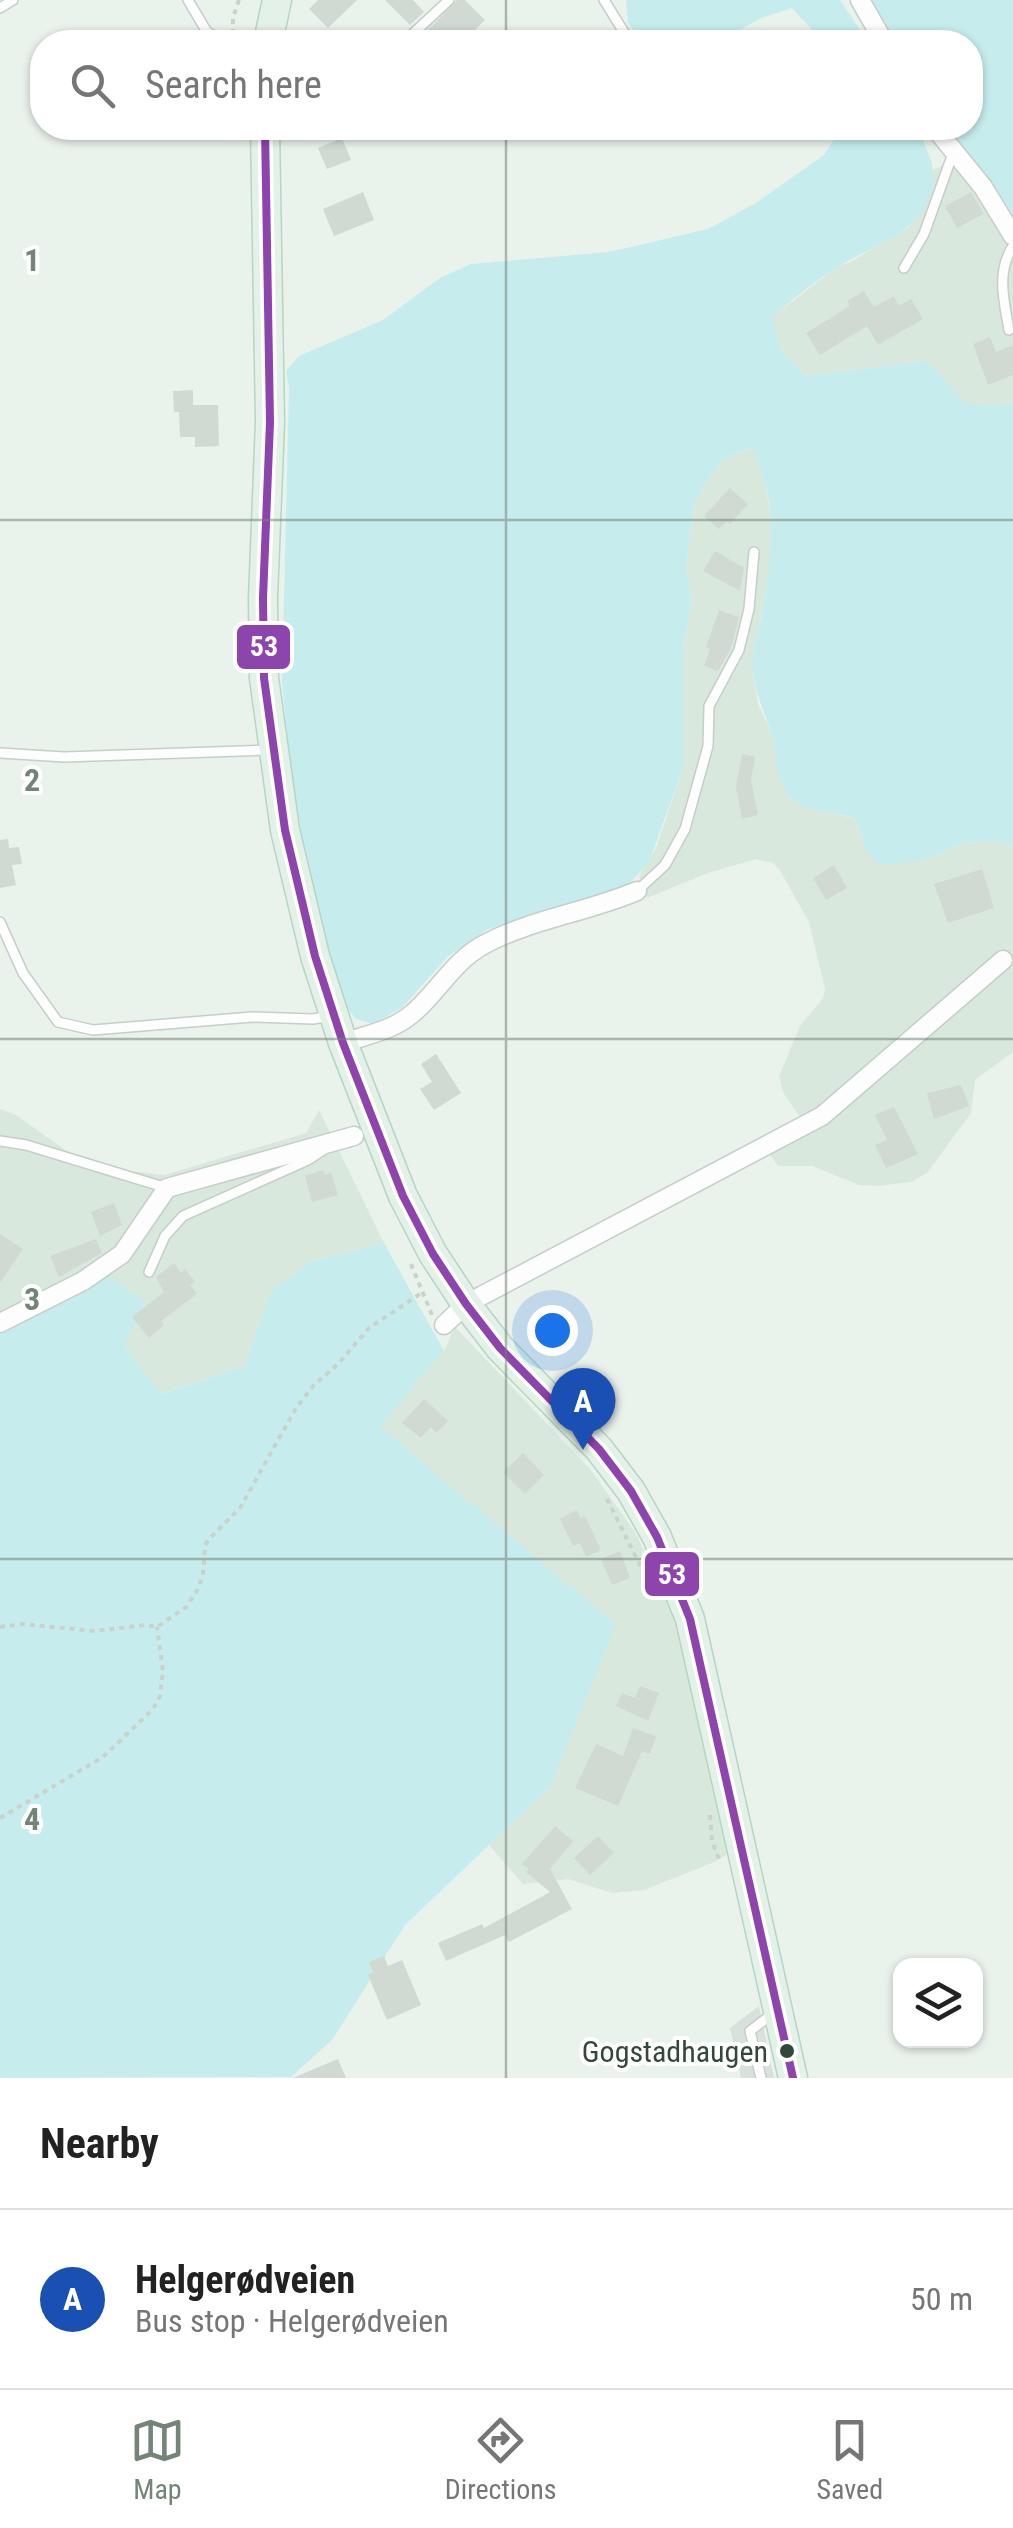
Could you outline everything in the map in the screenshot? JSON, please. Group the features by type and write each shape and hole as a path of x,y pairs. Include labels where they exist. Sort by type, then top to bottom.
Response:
{"main road":[{"path":"271,30 277,0"},
{"path":"264,140 270,422 262,642 271,750 300,899 343,1043 402,1196 433,1254 500,1348 599,1449 631,1491 657,1537 690,1618 792,2078"}],"street":[{"path":"860,0 877,30"},
{"path":"944,140 983,187 1013,236"},
{"path":"343,1043 398,1024 416,1011 458,962 483,945 508,933 637,891"},
{"path":"444,1325 466,1304 822,1116 1003,960"},
{"path":"0,1323 83,1280 122,1254 167,1188 354,1136"}],"lane":[{"path":"0,8 12,0"},
{"path":"417,30 449,0"},
{"path":"604,0 623,30"},
{"path":"190,1 206,30"},
{"path":"904,268 924,234 953,152"},
{"path":"1008,330 1002,276 1006,256 1013,246"},
{"path":"637,891 665,865 685,829 708,746 709,706 739,650 749,609 754,552"},
{"path":"0,753 64,757 271,750"},
{"path":"0,922 23,973 58,1022 94,1030 252,1017 313,1019 334,1015"},
{"path":"0,1141 167,1188"},
{"path":"148,1272 165,1236 183,1216 308,1160 329,1145"},
{"path":"761,2078 750,2031 777,2011"}],"path":[{"path":"231,30 239,0"},
{"path":"0,1628 22,1624 95,1631 157,1627 186,1606 204,1575 205,1546 240,1508 296,1408 369,1328 423,1292"},
{"path":"602,1488 655,1596"},
{"path":"0,1818 103,1757 153,1709 160,1696 164,1671 157,1627"},
{"path":"709,1809 712,1841 721,1865"}],"shaded area":[{"path":"626,0 840,0 860,30 812,30 792,8 740,30 633,30 628,23"},
{"path":"867,0 1013,0 1013,214 959,140 983,140 983,30 883,30"},
{"path":"834,140 923,140 933,172 931,192 913,222 825,275 772,319 782,352 806,376 928,361 969,403 1013,404 1013,846 995,841 961,843 930,858 895,865 877,862 865,849 856,819 805,806 786,793 753,669 771,528 766,487 751,447 721,461 694,502 686,569 692,601 683,649 683,768 649,862 626,887 562,910 488,929 447,957 403,1007 373,1024 356,1019 346,1007 325,958 291,770 282,683 289,388 286,371 299,356 383,320 440,278 471,264 609,252 708,229 756,203 824,155"},
{"path":"968,154 1013,214 1013,404 977,408 962,400 928,361 806,376 782,352 771,318 837,267 909,227 932,186 933,170"},
{"path":"752,447 764,476 772,527 769,576 753,673 782,784 791,799 856,819 865,849 930,858 961,843 995,841 1013,846 1013,1052 975,1080 971,1113 927,1173 911,1182 859,1185 812,1166 778,1166 760,1140 800,1117 783,1092 779,1076 800,1026 823,998 825,989 809,922 779,869 773,863 756,859 647,898 639,876 656,848 683,768 683,649 692,601 686,569 694,502 721,461"},
{"path":"0,1109 16,1115 88,1166 164,1175 306,1133 319,1110 384,1243 313,1261 271,1292 245,1366 160,1394 124,1345 0,1326"},
{"path":"384,1243 444,1351 379,1426 616,1625 550,1787 405,1925 332,2040 291,2077 0,2078 0,1326 110,1277 145,1301 124,1345 161,1394 245,1366 271,1291 313,1261"},
{"path":"455,1327 590,1469 635,1532 678,1623 730,1853 712,1863 644,1890 612,1893 568,1879 523,1884 489,1845 550,1787 379,1425 444,1351"},
{"path":"759,2006 774,2078 741,2078 730,2028"}],"building":[{"path":"318,0 357,0 328,28 309,9"},
{"path":"385,0 413,0 424,12 410,25"},
{"path":"457,0 465,0 485,20 475,30 428,30"},
{"path":"343,140 351,160 327,169 318,148"},
{"path":"363,192 374,220 334,236 323,209"},
{"path":"971,192 984,214 957,228 945,206"},
{"path":"864,291 874,307 894,296 899,306 911,299 923,319 878,345 867,326 820,355 806,333 850,306 847,301"},
{"path":"990,337 996,352 1013,345 1013,375 988,385 973,344"},
{"path":"193,390 193,405 218,405 219,446 195,447 195,437 180,437 173,391"},
{"path":"730,488 748,504 730,524 727,521 719,529 704,516"},
{"path":"715,551 744,568 740,591 703,571"},
{"path":"719,610 739,617 731,648 718,671 704,666"},
{"path":"742,754 755,757 751,780 758,815 742,819 736,787"},
{"path":"8,839 9,848 19,847 22,864 12,865 16,885 0,888 0,840"},
{"path":"834,865 847,888 826,900 813,878"},
{"path":"982,869 994,908 948,923 934,884"},
{"path":"436,1054 461,1093 434,1110 420,1089 432,1082 421,1064"},
{"path":"961,1085 969,1106 934,1119 927,1093"},
{"path":"894,1107 918,1154 886,1168 875,1145 887,1140 875,1115"},
{"path":"323,1170 325,1175 331,1173 338,1195 312,1202 305,1176"},
{"path":"114,1203 122,1225 100,1236 91,1212"},
{"path":"0,1234 23,1249 0,1283"},
{"path":"96,1239 102,1253 59,1277 50,1256"},
{"path":"174,1263 195,1282 190,1285 197,1294 161,1321 164,1325 149,1338 132,1317 164,1292 156,1277"},
{"path":"424,1399 448,1421 437,1433 431,1427 421,1438 402,1423"},
{"path":"523,1453 544,1475 525,1494 503,1472"},
{"path":"577,1510 581,1518 585,1516 601,1550 586,1557 580,1543 573,1546 560,1519"},
{"path":"620,1551 630,1578 612,1585 601,1559"},
{"path":"640,1686 659,1693 648,1721 616,1706 622,1693 635,1698"},
{"path":"633,1728 656,1736 650,1754 642,1751 618,1806 575,1788 596,1744 623,1756"},
{"path":"555,1826 573,1841 550,1869 572,1909 509,1942 505,1935 446,1961 438,1943 482,1924 484,1928 550,1892 522,1864"},
{"path":"598,1836 614,1853 590,1875 574,1858"},
{"path":"384,1956 388,1966 402,1960 421,2005 387,2020 368,1975 373,1972 369,1962"},
{"path":"338,2059 346,2078 293,2078"}],"transit line":[{"name":"53","path":"265,140 270,422 264,678 285,830 315,956 343,1043 403,1196 433,1254 500,1348 599,1449 631,1491 657,1537 690,1619 793,2078"}],"place":[{"name":"Helgerødveien","path":"583,1450"},
{"name":"Gogstadhaugen","path":"787,2051"}]}
